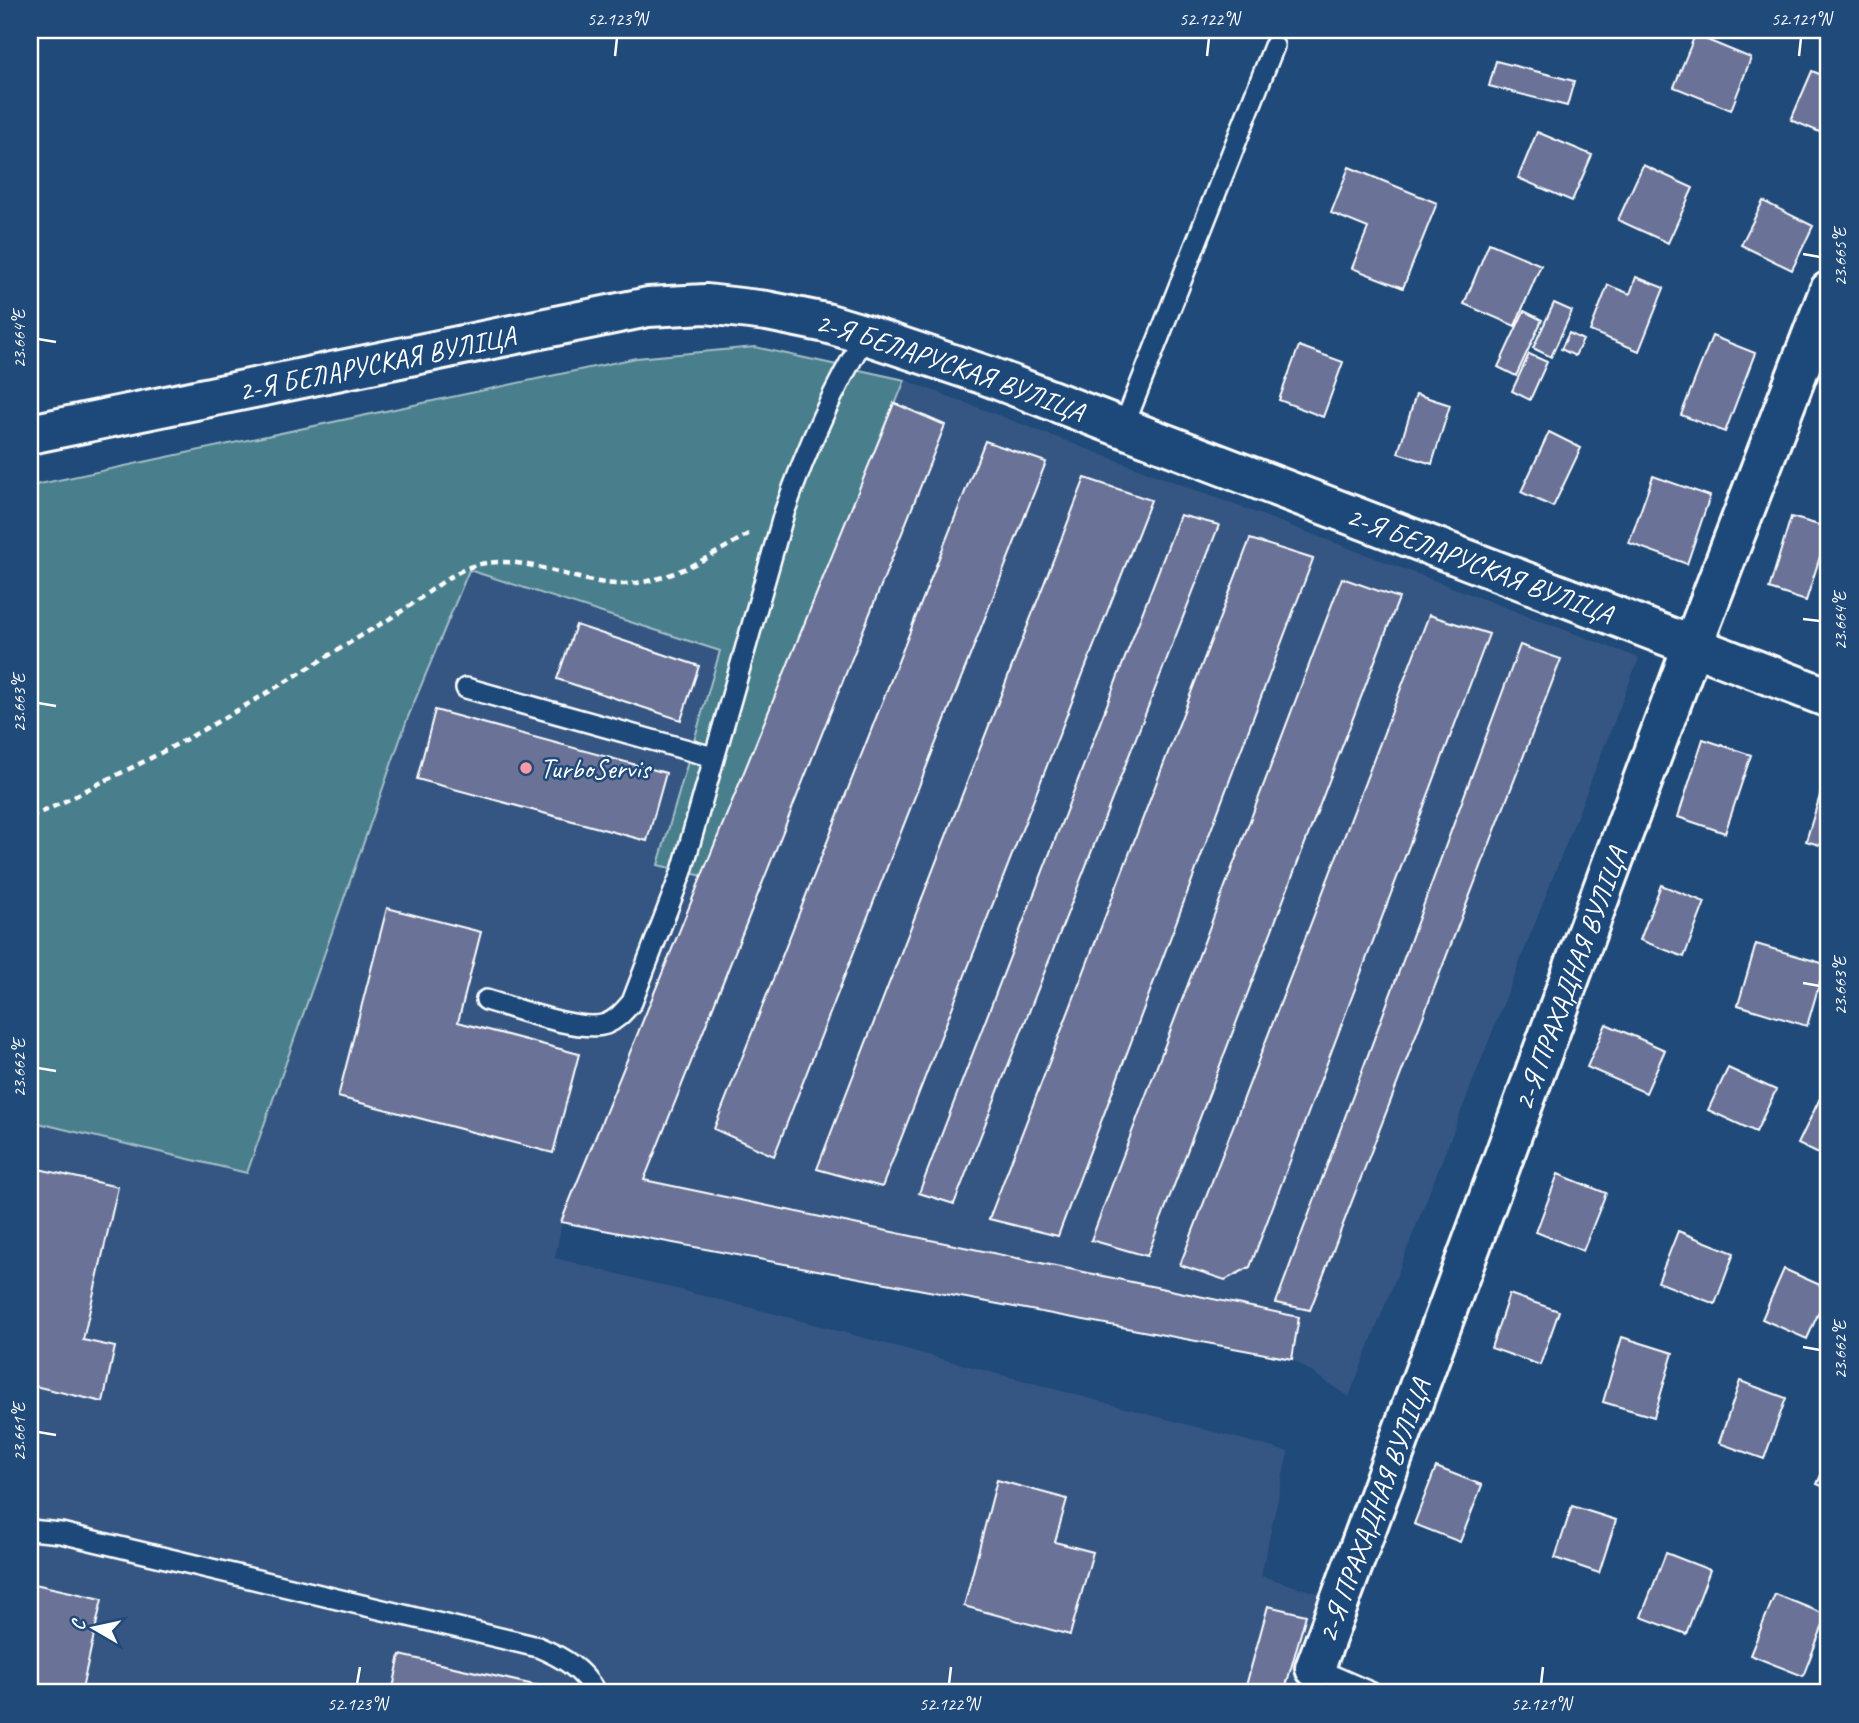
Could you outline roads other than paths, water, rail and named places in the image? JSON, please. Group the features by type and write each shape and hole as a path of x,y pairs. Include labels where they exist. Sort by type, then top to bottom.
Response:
{"street":[{"name":"2-Я ПРАХАДНАЯ ВУЛІЦА","path":"1315,1668 1692,647 1829,291"},
{"name":"2-Я БЕЛАРУСКАЯ ВУЛІЦА","path":"30,434 648,307 706,304 767,311 826,323 988,376 1829,698"}],"lane":[{"path":"1124,428 1274,46"},
{"path":"486,1000 572,1024 590,1026 605,1024 620,1016 632,1002 682,871 784,513 802,460 820,417 866,335"},
{"path":"466,688 713,757"},
{"path":"30,1530 61,1533 538,1647 574,1665 596,1693"},
{"path":"1315,1668 1372,1693"}],"place":[{"name":"TurboServis","path":"526,768"}]}
